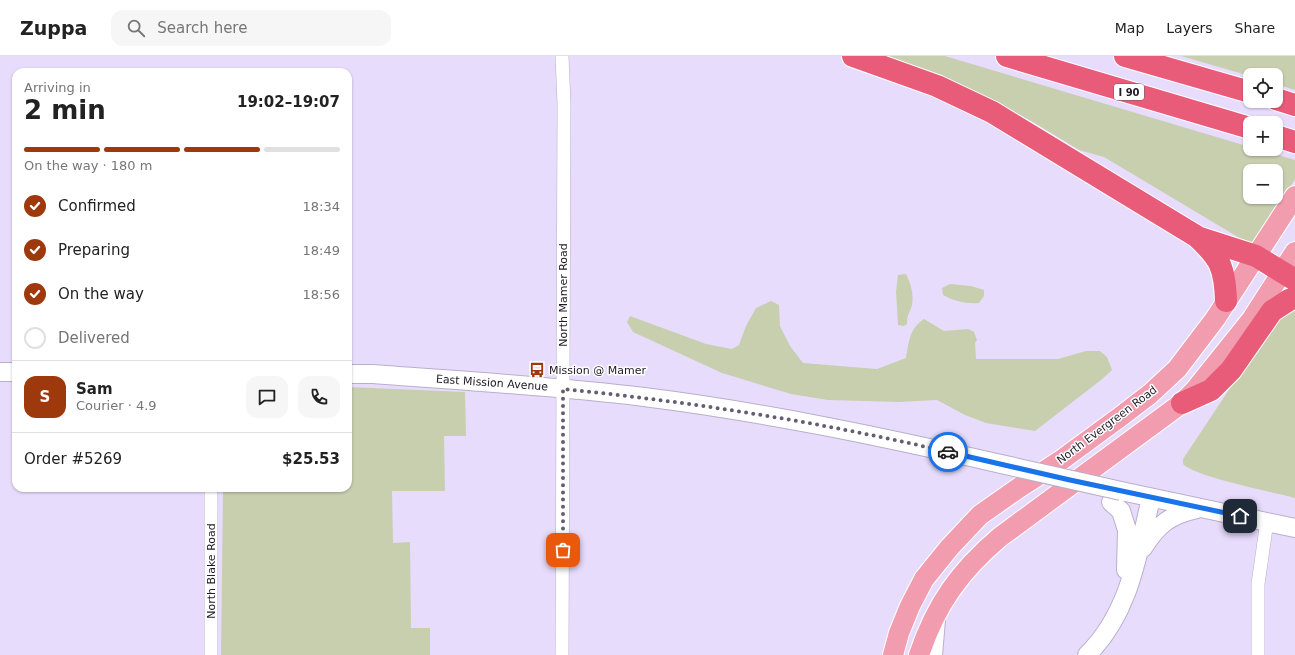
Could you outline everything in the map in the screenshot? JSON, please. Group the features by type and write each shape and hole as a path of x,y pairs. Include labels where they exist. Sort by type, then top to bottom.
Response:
{"highway":[{"path":"853,56 937,86 992,112 1196,236 1211,250 1220,264 1225,282 1226,301"},
{"name":"I 90","path":"1007,56 1243,126"},
{"path":"1125,56 1243,90"},
{"path":"1283,101 1295,105"},
{"path":"1283,138 1295,142"},
{"path":"1196,236 1256,256 1288,276"},
{"path":"1182,403 1211,390 1230,370 1272,311 1289,300 1295,298"}],"main road":[{"name":"North Evergreen Road","path":"893,655 899,633 910,606 924,579 948,548 980,515 1060,461 1150,394 1178,369 1215,319 1294,198"},
{"path":"919,655 926,634 948,592 981,553 1000,536 1182,403 1195,390 1288,276 1295,252"}],"street":[{"name":"North Mamer Road","path":"562,56 564,104 562,655"},
{"path":"0,372 12,372"},
{"name":"East Mission Avenue","path":"352,374 373,374 563,389 644,397 725,409 810,423 1001,464 1058,477 1116,496"},
{"name":"North Blake Road","path":"211,492 211,655"},
{"path":"1125,599 1127,530 1116,496 1151,498 1268,521 1295,528"},
{"path":"1087,655 1106,633 1125,599 1132,581 1151,498"},
{"path":"1137,558 1150,536 1161,524 1181,513 1200,508"},
{"path":"1258,655 1258,584 1268,521"},
{"path":"934,655 937,611"}],"green space":[{"path":"881,56 945,56 1243,145 1243,156 1281,156 1295,160 1295,179 1283,198 1283,164 1243,164 1243,204 1279,204 1253,246 1104,157 1079,150 1033,122 982,96"},
{"path":"1181,56 1295,56 1295,90 1283,86 1283,68 1243,68 1243,74"},
{"path":"906,274 912,289 913,301 907,324 904,326 898,325 896,292 898,275"},
{"path":"950,284 971,286 984,290 984,296 979,303 960,302 951,299 943,295 942,288"},
{"path":"771,301 779,305 780,326 790,346 803,363 877,369 906,358 910,336 915,327 924,319 944,331 968,329 974,332 977,340 975,343 976,359 1058,359 1086,351 1100,351 1107,357 1112,370 1035,431 986,423 965,415 937,400 899,402 828,400 791,394 722,373 633,332 627,322 630,316 706,344 732,349 739,345 746,326 756,308"},
{"path":"1295,307 1295,498 1235,484 1190,469 1183,464 1183,459 1276,319"},
{"path":"352,387 465,392 466,436 444,436 445,491 392,491 393,543 410,542 411,628 430,628 430,655 221,655 223,492 352,492"}],"way so far":[{"path":"563,550 563,389 644,397 725,409 826,426 948,452"}],"place":[{"name":"Mission @ Mamer","path":"537,370"}],"route":[{"path":"948,452 1070,480 1240,516"}]}
